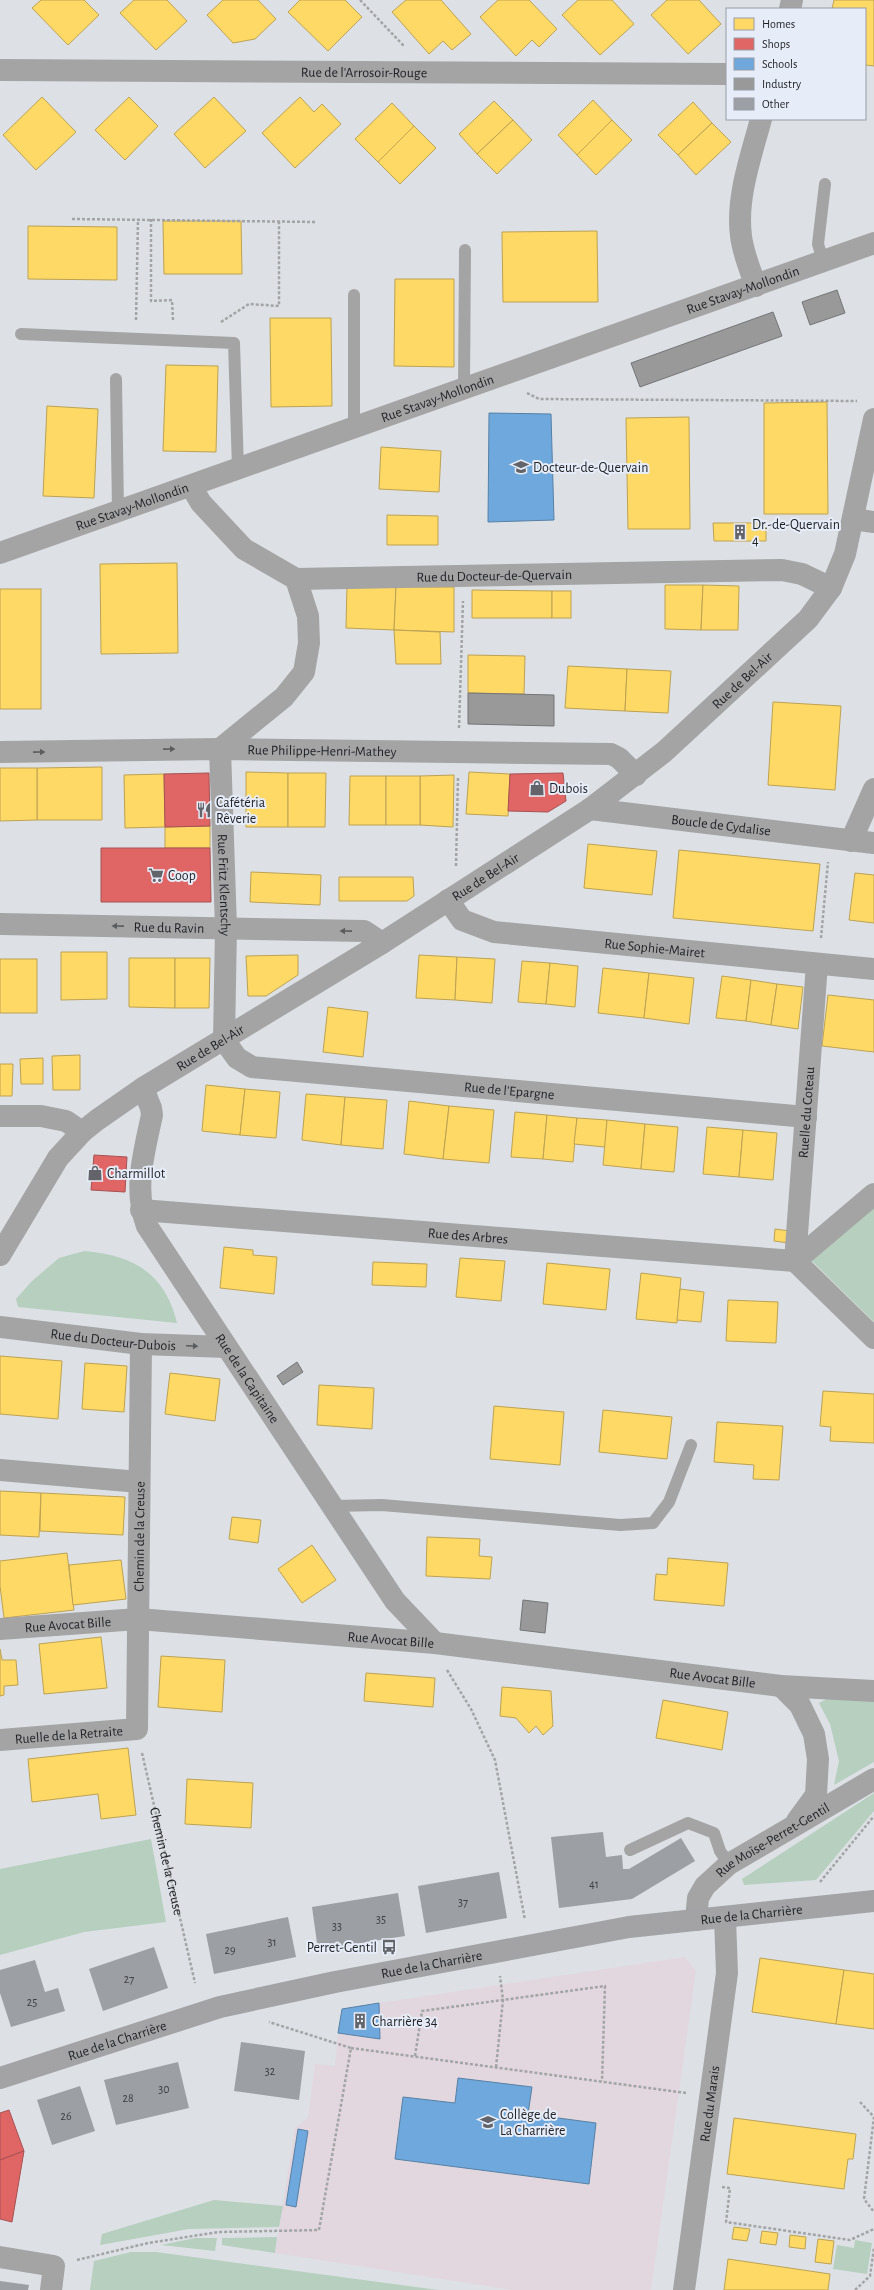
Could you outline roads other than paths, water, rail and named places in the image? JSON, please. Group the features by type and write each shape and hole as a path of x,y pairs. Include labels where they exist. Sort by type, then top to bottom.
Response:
{"main road":[{"name":"Rue de la Charrière","path":"0,2078 220,2007 335,1982 622,1928 874,1901"}],"street":[{"name":"Rue de l'Arrosoir-Rouge","path":"0,70 726,74"},
{"path":"756,286 741,237 740,212 744,186 761,120"},
{"name":"Rue Stavay-Mollondin","path":"0,553 874,243"},
{"name":"Rue de Bel-Air","path":"0,1255 58,1158 82,1132 143,1088 382,943 590,809 636,775 808,619 831,588 845,554 853,519 869,410"},
{"path":"191,486 201,503 244,549 296,579 308,616 309,643 304,672 284,697 220,749"},
{"path":"853,519 874,522"},
{"name":"Rue du Docteur-de-Quervain","path":"296,579 782,570 802,574 831,588"},
{"name":"Rue Philippe-Henri-Mathey","path":"0,752 220,749 611,754 619,758 636,775"},
{"name":"Rue Fritz Klentschy","path":"220,749 226,928 224,1040"},
{"path":"851,841 874,789"},
{"name":"Boucle de Cydalise","path":"590,809 874,843"},
{"name":"Rue Sophie-Mairet","path":"448,900 462,920 494,932 874,969"},
{"name":"Rue du Ravin","path":"0,924 364,931 382,943"},
{"name":"Ruelle du Coteau","path":"795,1261 817,964"},
{"name":"Rue de l'Epargne","path":"224,1040 237,1058 252,1066 806,1117"},
{"name":"Rue de la Capitaine","path":"143,1088 152,1108 152,1115 139,1175 141,1210 155,1238 395,1601 435,1643"},
{"path":"0,1116 41,1116 66,1121 82,1132"},
{"path":"874,1194 795,1261 874,1338"},
{"name":"Rue des Arbres","path":"141,1210 795,1261"},
{"name":"Rue du Docteur-Dubois","path":"0,1327 141,1344 226,1347"},
{"name":"Chemin de la Creuse","path":"137,1729 141,1344"},
{"path":"0,1470 139,1482"},
{"name":"Rue Avocat Bille","path":"0,1629 138,1619 435,1643 780,1686 874,1691"},
{"path":"780,1686 800,1706 814,1734 818,1759 816,1795 790,1829"},
{"name":"Ruelle de la Retraite","path":"0,1740 137,1729"},
{"name":"Rue Moïse-Perret-Gentil","path":"696,1920 698,1898 705,1886 729,1864 874,1779"},
{"name":"Rue du Marais","path":"684,2290 727,1973 725,1918"},
{"path":"0,2258 54,2266 51,2290"}],"lane":[{"path":"823,261 818,244 824,184"},
{"path":"464,388 465,250"},
{"path":"354,295 354,428"},
{"path":"21,334 234,343 238,469"},
{"path":"116,379 118,511"},
{"path":"332,1506 382,1504 620,1525 653,1523 669,1502 691,1445"},
{"path":"630,1850 688,1823 714,1833 720,1851 729,1864"}],"place":[{"name":"Docteur-de-Quervain","path":"521,467"},
{"name":"Dr.-de-Quervain 4","path":"740,532"},
{"name":"Dubois","path":"537,788"},
{"name":"Cafétéria Rêverie","path":"204,810"},
{"name":"Coop","path":"156,875"},
{"name":"Charmillot","path":"95,1173"},
{"name":"Perret-Gentil","path":"389,1947"},
{"name":"Charrière 34","path":"360,2021"},
{"name":"Collège de La Charrière","path":"488,2122"}]}
